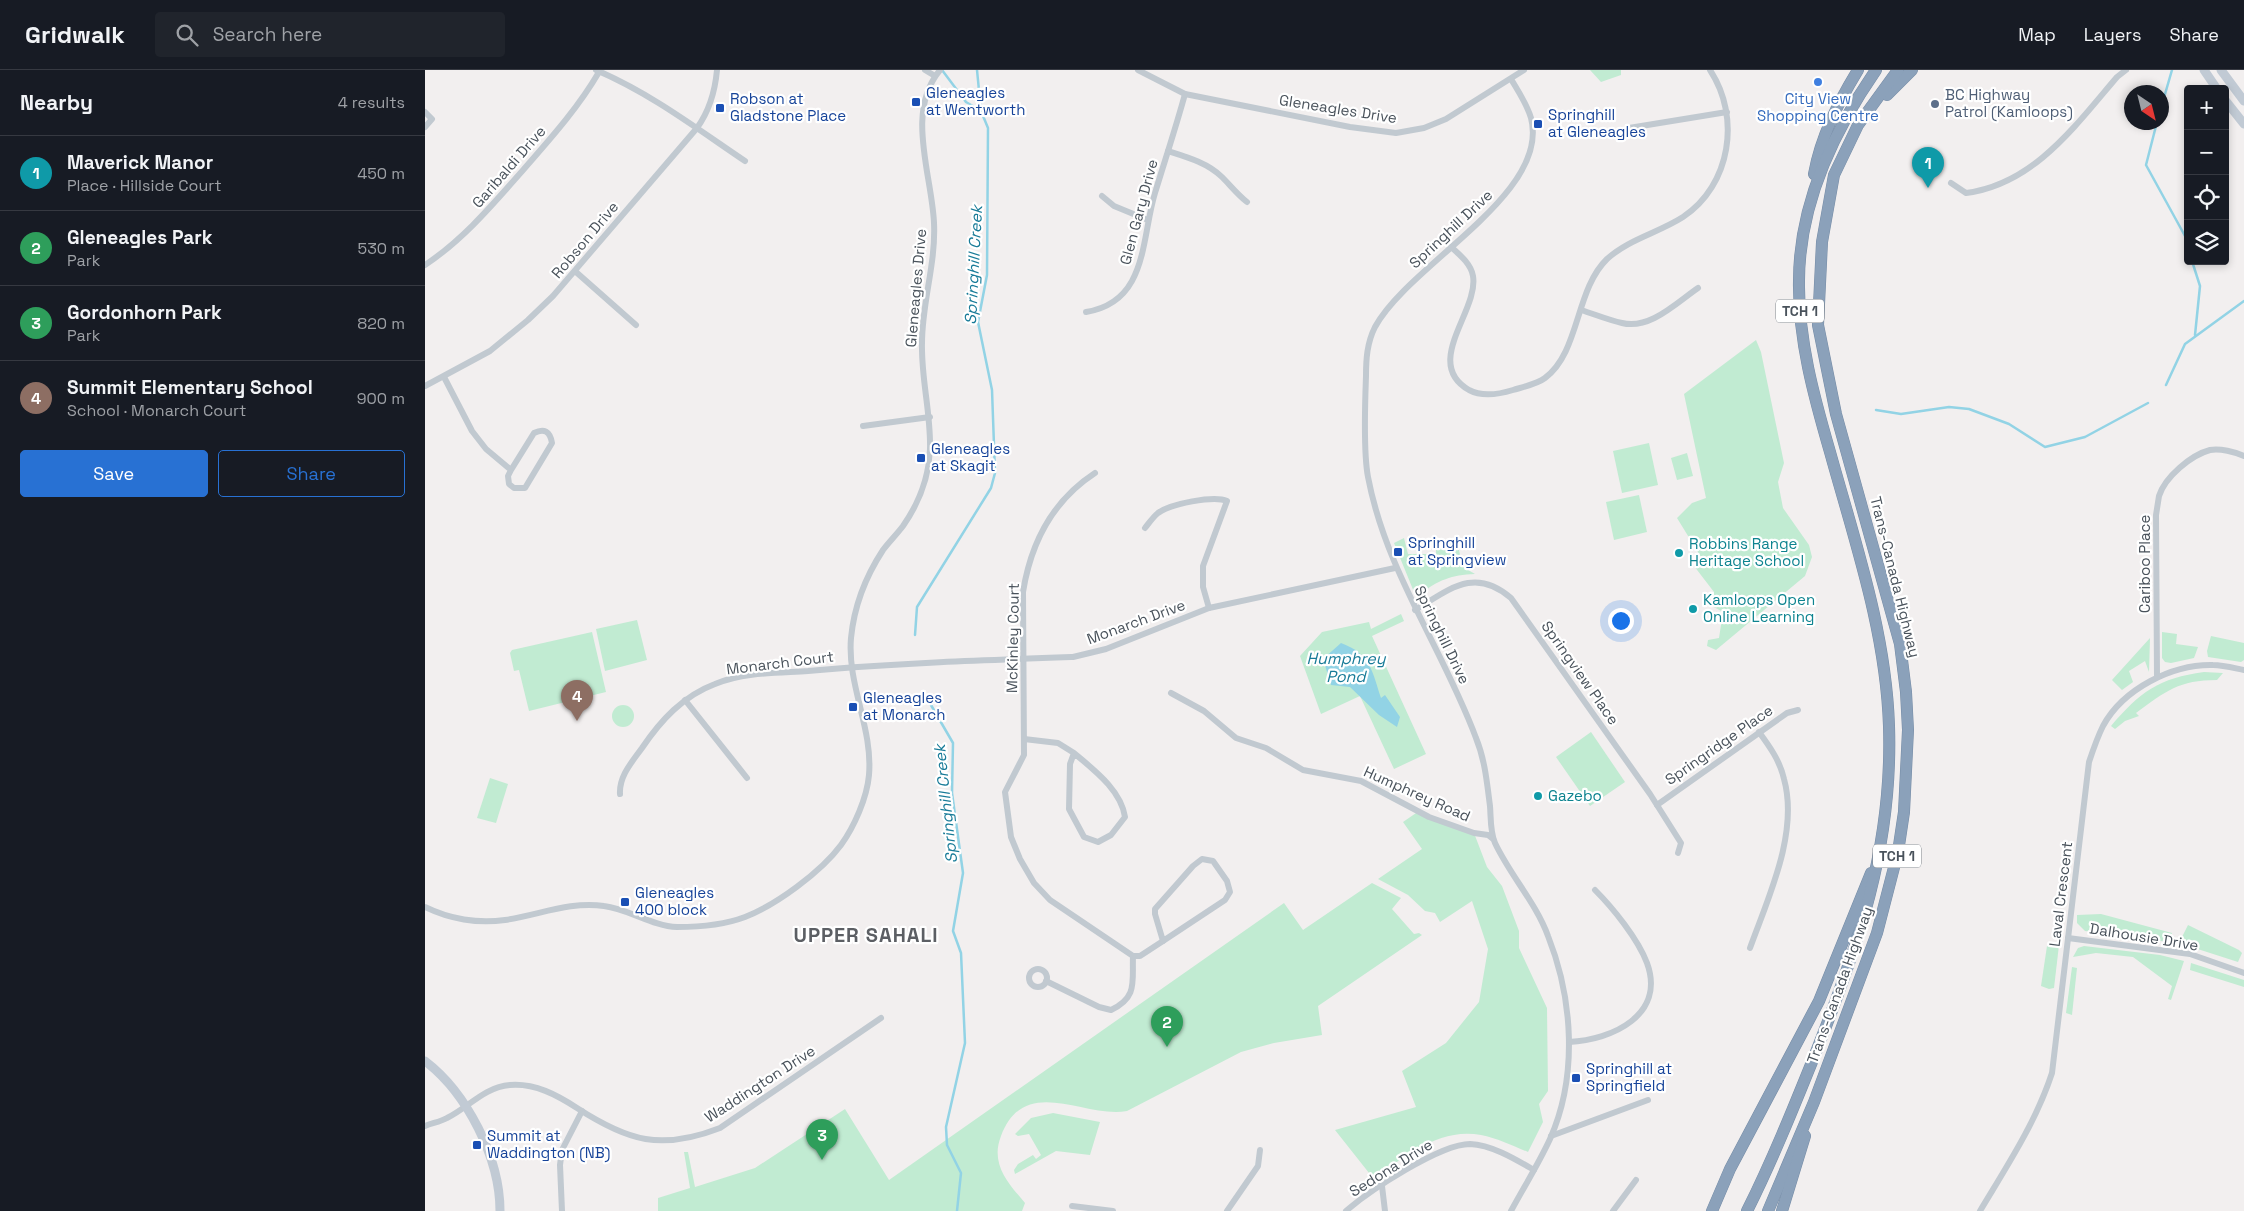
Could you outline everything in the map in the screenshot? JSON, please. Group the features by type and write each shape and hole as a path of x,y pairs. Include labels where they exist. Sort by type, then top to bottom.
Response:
{"highway":[{"path":"1809,205 1819,149 1838,104 1858,70"},
{"name":"Trans-Canada Highway","path":"1747,1211 1784,1131 1863,928 1880,847 1889,771 1888,688 1872,600 1820,416 1801,323 1799,280 1809,205 1833,143 1849,111 1876,70"},
{"name":"Trans-Canada Highway","path":"1768,1211 1814,1102 1877,933 1898,852 1908,772 1906,692 1900,644 1836,414 1819,325 1822,242 1834,175 1858,125 1898,70"},
{"path":"1858,125 1913,70"},
{"path":"1712,1211 1730,1169 1819,1001 1851,926 1880,847"},
{"path":"1782,1211 1814,1102"}],"main road":[{"path":"2203,70 2214,85"},
{"path":"2221,70 2244,101"},
{"path":"2229,105 2244,124"},
{"path":"425,1061 453,1089 466,1106 487,1148 495,1177 500,1211"}],"street":[{"name":"Robson Drive","path":"425,386 490,351 521,326 575,272 707,114 715,91 717,70"},
{"path":"925,70 935,76"},
{"name":"Gleneagles Drive","path":"425,907 447,916 485,922 505,920 577,904 606,906 672,927 711,926 745,917 775,901 815,871 841,845 859,811 869,777 868,742 850,667 851,637 857,604 867,577 920,498 929,456 930,417 925,392 922,338 934,248 934,223 922,131 925,104 935,76 940,70"},
{"name":"Gleneagles Drive","path":"1138,70 1185,94 1350,127 1396,133 1424,128 1447,119 1524,70"},
{"path":"1451,247 1470,267 1473,277 1473,289 1453,342 1450,358 1452,372 1468,389 1483,394 1497,394 1523,388 1545,378 1561,360 1590,284 1606,260 1624,246 1683,217 1704,197 1721,171 1728,146 1727,112 1719,84 1710,70"},
{"path":"1951,183 1966,193 1980,191 2003,183 2027,170 2062,142 2117,77 2126,70"},
{"path":"597,71 635,88 745,161"},
{"name":"Garibaldi Drive","path":"425,265 446,250 481,218 574,111 597,71"},
{"name":"Springhill Drive","path":"1511,79 1532,120 1532,149 1523,170 1508,192 1395,299 1375,328 1366,354 1367,473 1374,505 1395,568 1477,740 1486,772 1493,839 1548,936 1563,988 1569,1042 1567,1084 1551,1136 1511,1211"},
{"name":"Glen Gary Drive","path":"1086,312 1104,309 1127,289 1140,266 1146,243 1148,220 1185,94"},
{"path":"425,112 432,119 425,127"},
{"path":"1629,128 1727,112"},
{"path":"1168,151 1206,166 1221,176 1232,190 1247,202"},
{"path":"1102,196 1121,209 1148,220"},
{"path":"575,272 636,325"},
{"path":"1581,310 1623,324 1639,324 1650,321 1698,288"},
{"path":"444,377 472,431 486,449 511,470"},
{"path":"863,426 930,417"},
{"path":"540,430 547,431 551,436 551,442 525,488 514,488 509,484 508,476 511,470 534,433 540,430"},
{"name":"Cariboo Place","path":"2157,677 2156,515 2160,494 2172,476 2190,461 2211,450 2235,452 2244,456"},
{"name":"McKinley Court","path":"1095,474 1077,485 1053,511 1038,536 1027,566 1023,592 1025,659 1024,756 1017,766 1005,792 1011,837 1020,859 1034,883 1050,900 1133,956"},
{"path":"1145,528 1159,513 1179,505 1219,497 1227,501 1203,566 1203,586 1209,608"},
{"name":"Monarch Drive","path":"850,667 1073,657 1106,649 1209,608 1395,568"},
{"name":"Springview Place","path":"1415,610 1449,588 1459,584 1491,585 1511,598 1657,804 1681,843 1678,853"},
{"name":"Laval Crescent","path":"1980,1211 2026,1133 2043,1100 2052,1073 2089,762 2096,740 2104,724 2121,703 2157,677 2183,668 2213,665 2244,670"},
{"name":"Monarch Court","path":"620,794 619,785 625,773 657,727 685,700 715,684 743,677 850,667"},
{"name":"Humphrey Road","path":"1171,694 1204,711 1236,738 1266,748 1303,770 1361,781 1429,817 1466,831 1488,835 1493,839"},
{"path":"685,700 747,778"},
{"name":"Springridge Place","path":"1657,804 1787,713 1798,710"},
{"path":"1750,948 1779,868 1788,803 1784,779 1776,756 1759,732"},
{"path":"1024,739 1058,743 1074,753 1096,772 1123,803 1125,817 1111,836 1098,842 1084,837 1069,809 1070,764 1074,753"},
{"path":"1046,981 1099,1007 1111,1010 1125,1003 1132,990 1133,956 1141,956 1225,900 1230,892 1227,881 1213,861 1202,859 1193,866 1155,909 1163,941"},
{"path":"1569,1042 1590,1041 1614,1034 1633,1021 1647,1001 1650,981 1647,964 1640,949 1607,902 1595,890"},
{"name":"Dalhousie Drive","path":"2068,938 2190,954 2244,973"},
{"name":"Waddington Drive","path":"425,1126 447,1118 491,1090 510,1085 532,1086 555,1094 622,1134 669,1142 696,1138 720,1128 881,1018"},
{"path":"1551,1136 1648,1100"},
{"path":"562,1211 560,1165 562,1150 582,1111"},
{"name":"Sedona Drive","path":"1346,1211 1430,1156 1450,1147 1471,1144 1491,1149 1534,1170"},
{"path":"1227,1211 1258,1166 1260,1150"},
{"path":"1613,1211 1636,1180"},
{"path":"1382,1186 1385,1211"},
{"path":"1072,1206 1113,1211"}],"green space":[{"path":"1590,70 1621,70 1621,75 1601,82"},
{"path":"1756,340 1761,352 1784,463 1778,482 1783,508 1809,545 1812,557 1805,576 1716,650 1707,646 1708,640 1719,638 1723,612 1712,606 1714,592 1694,566 1701,557 1677,518 1692,503 1706,498 1684,394"},
{"path":"1649,443 1658,485 1622,493 1613,451"},
{"path":"1687,453 1693,476 1677,480 1671,458"},
{"path":"1639,495 1647,532 1614,540 1606,502"},
{"path":"1404,538 1408,554 1436,554 1436,542 1456,538 1463,567 1475,574 1446,579 1420,594 1414,592 1394,543"},
{"path":"1401,614 1404,621 1372,636 1426,754 1394,769 1360,696 1321,714 1300,656 1322,632 1369,622 1371,629"},
{"path":"637,620 647,660 605,671 596,629"},
{"path":"592,632 606,692 529,711 519,670 514,671 510,653 512,650"},
{"path":"2162,632 2177,634 2176,644 2198,647 2194,658 2171,663 2165,662 2162,658"},
{"path":"2211,636 2244,643 2244,660 2241,662 2208,657 2207,651"},
{"path":"2150,638 2149,672 2145,661 2129,671 2133,682 2122,690 2112,680"},
{"path":"2204,672 2223,673 2217,680 2193,682 2173,688 2136,713 2139,716 2125,721 2115,729 2111,726 2131,704 2152,688 2175,678"},
{"path":"623,705 631,708 634,716 631,724 623,727 615,724 612,716 615,708"},
{"path":"1591,732 1625,782 1590,806 1556,757"},
{"path":"490,778 508,784 496,823 477,818"},
{"path":"1419,811 1474,833 1487,867 1502,886 1519,931 1519,948 1547,1008 1548,1091 1539,1104 1543,1122 1528,1152 1481,1135 1451,1135 1411,1153 1373,1178 1335,1130 1416,1107 1402,1071 1446,1043 1479,1002 1488,949 1472,901 1440,922 1435,913 1425,911 1408,895 1378,879 1422,849 1403,822"},
{"path":"1372,883 1401,898 1392,909 1414,934 1419,933 1422,935 1318,1006 1322,1035 1274,1043 1241,1052 1127,1111 1110,1112 1057,1103 1040,1103 1025,1107 1012,1117 1001,1136 998,1146 999,1164 1007,1180 1025,1203 1022,1211 658,1211 658,1198 690,1188 684,1152 688,1152 695,1187 755,1168 845,1109 889,1180 1284,903 1303,930"},
{"path":"2101,914 2172,933 2169,942 2085,931 2077,923 2077,915"},
{"path":"2188,925 2239,950 2242,953 2238,962 2179,943"},
{"path":"2050,943 2059,945 2054,988 2049,989 2041,986 2047,946"},
{"path":"2084,946 2160,955 2184,961 2171,1000 2168,999 2172,986 2133,957 2096,953 2073,957 2078,948"},
{"path":"2191,963 2244,980 2244,987 2190,970"},
{"path":"2072,967 2077,968 2072,1015 2066,1013"},
{"path":"1053,1113 1100,1122 1090,1155 1056,1151 1015,1174 1014,1170 1018,1164 1033,1155 1036,1159 1041,1155 1029,1134 1018,1136 1015,1134 1031,1118"}],"water":[{"name":"Humphrey Pond","path":"1341,643 1359,652 1369,664 1381,698 1385,695 1400,717 1397,727 1379,715 1350,687 1331,685 1323,659"}],"waterway":[{"name":"Springhill Creek","path":"915,635 917,607 991,488 995,473 992,390 978,322 987,275 988,128 981,111 966,102 942,70"},
{"path":"977,70 981,111"},
{"path":"2168,85 2172,70"},
{"path":"2155,130 2146,165 2184,234"},
{"path":"2193,265 2200,286 2195,335"},
{"path":"2166,385 2185,344 2244,301"},
{"path":"1876,410 1901,414 1949,407 1969,409 2009,424 2045,447 2085,437 2148,403"},
{"name":"Springhill Creek","path":"924,693 953,743 952,793 963,873 953,931 961,953 965,1043 946,1127 947,1145 961,1173 957,1211"}],"place":[{"name":"City View Shopping Centre","path":"1818,82"},
{"name":"Gleneagles at Wentworth","path":"916,102"},
{"name":"BC Highway Patrol (Kamloops)","path":"1935,104"},
{"name":"Robson at Gladstone Place","path":"720,108"},
{"name":"Springhill at Gleneagles","path":"1538,124"},
{"name":"Maverick Manor","path":"1928,188"},
{"name":"Gleneagles at Skagit","path":"921,458"},
{"name":"Springhill at Springview","path":"1398,552"},
{"name":"Robbins Range Heritage School","path":"1679,553"},
{"name":"Kamloops Open Online Learning","path":"1693,609"},
{"name":"Gleneagles at Monarch","path":"853,707"},
{"name":"Summit Elementary School","path":"577,721"},
{"name":"Gazebo","path":"1538,796"},
{"name":"Gleneagles 400 block","path":"625,902"},
{"name":"Gleneagles Park","path":"1167,1047"},
{"name":"Springhill at Springfield","path":"1576,1078"},
{"name":"Summit at Waddington (NB)","path":"477,1145"},
{"name":"Gordonhorn Park","path":"822,1160"}],"district":[{"name":"UPPER SAHALI","path":"866,935"}]}
